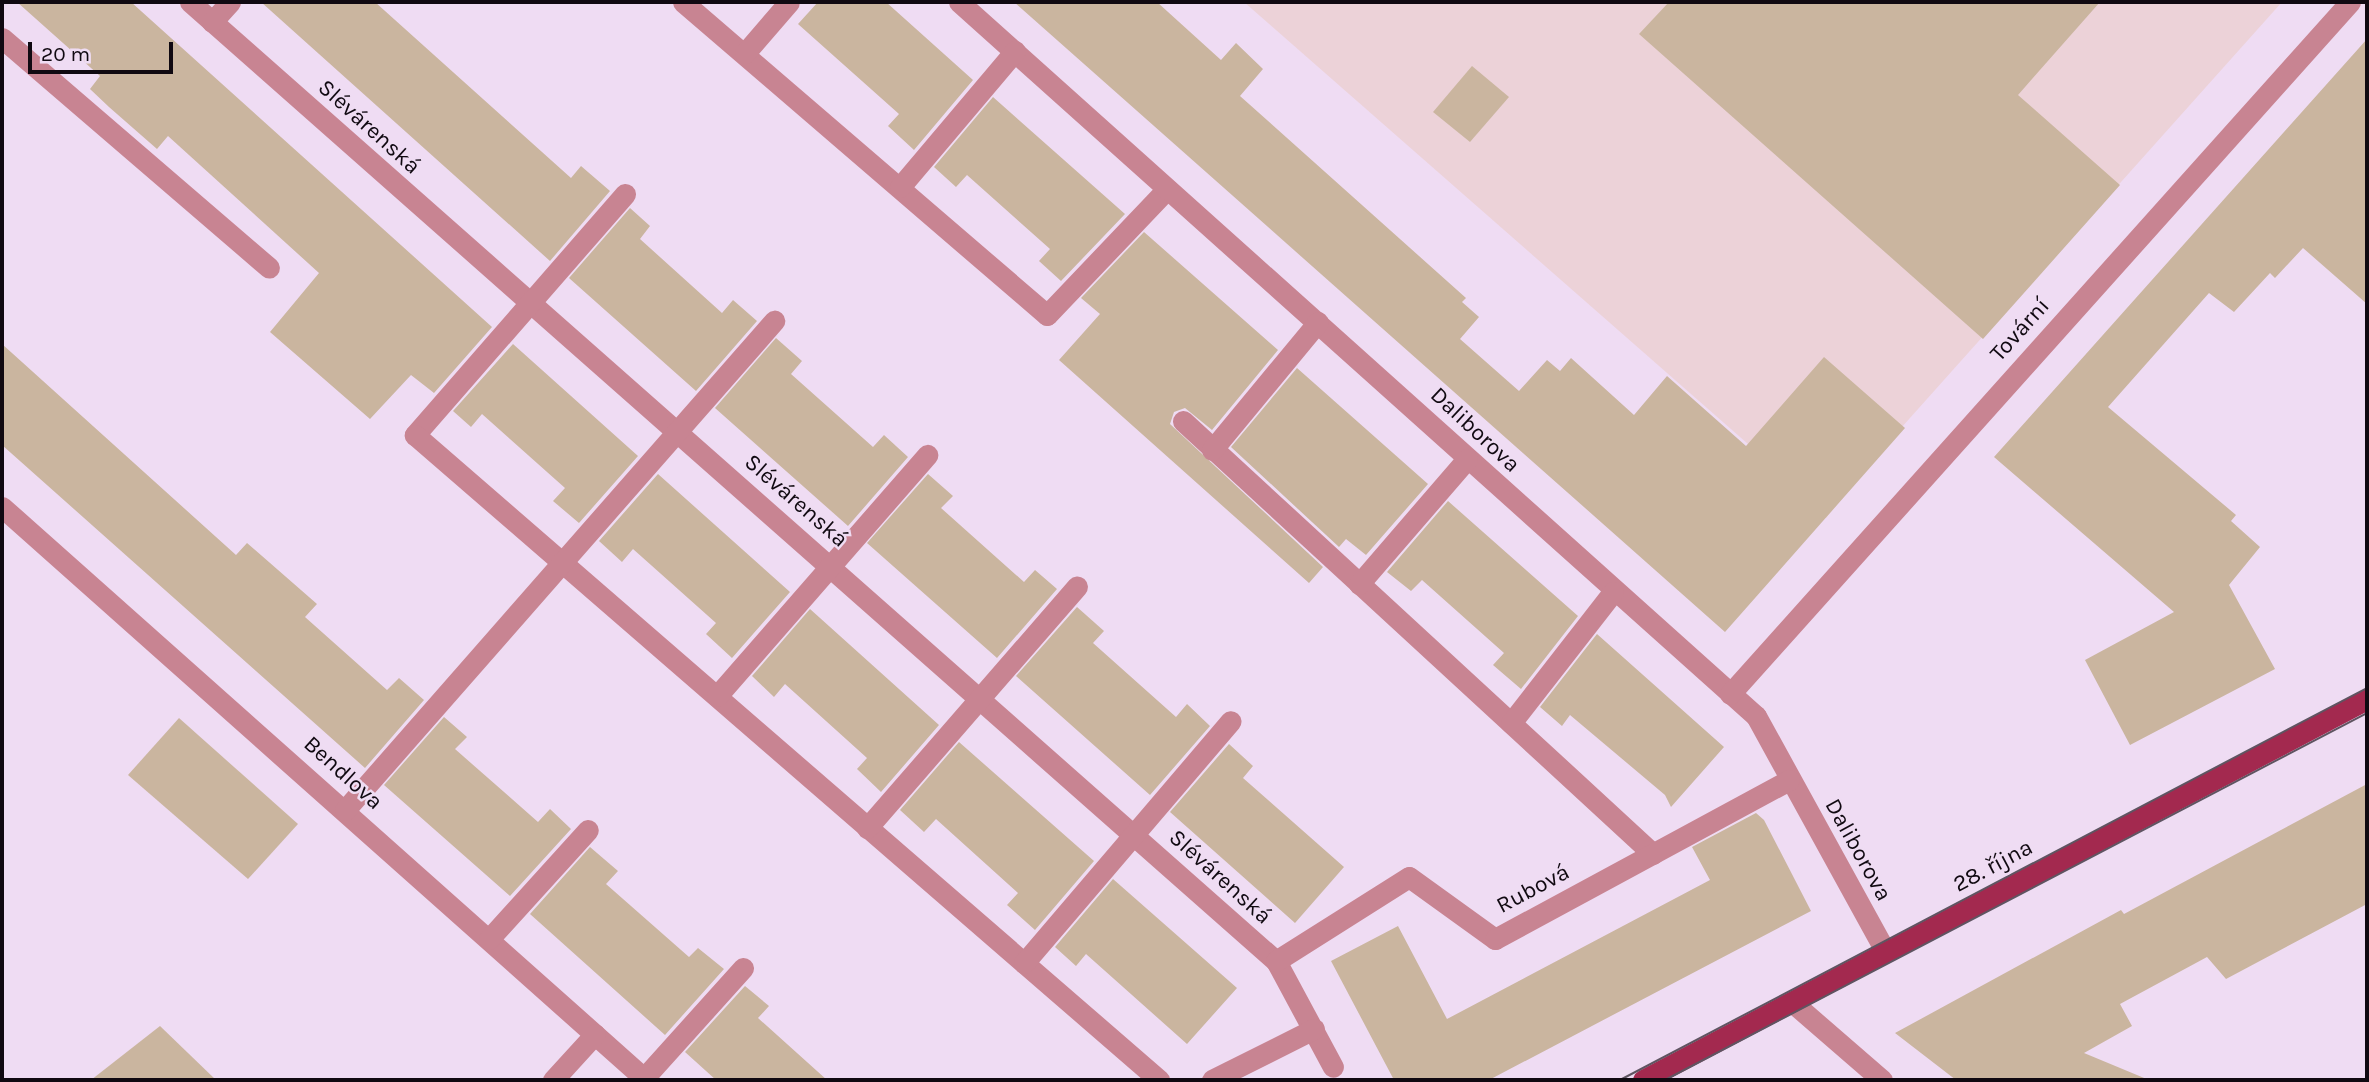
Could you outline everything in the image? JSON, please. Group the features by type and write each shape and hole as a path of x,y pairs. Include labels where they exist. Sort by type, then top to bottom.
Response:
{"main road":[{"name":"28. října","path":"1643,1080 2367,699"}],"street":[{"name":"Slévárenská","path":"190,2 528,304 831,566 1276,961 1333,1067"},
{"path":"212,22 230,2"},
{"path":"683,2 1047,315 1167,189"},
{"path":"745,53 789,2"},
{"name":"Daliborova","path":"959,2 1318,321 1613,593 1755,716 1886,952"},
{"name":"Tovární","path":"1730,694 2350,2"},
{"path":"2,38 269,268"},
{"path":"900,187 1015,51"},
{"path":"625,194 415,435 1159,1080"},
{"path":"345,810 679,433 774,321"},
{"path":"1212,450 1318,321"},
{"path":"1183,421 1653,854"},
{"path":"717,696 927,455"},
{"path":"1359,584 1467,459"},
{"name":"Bendlova","path":"2,507 645,1079"},
{"path":"867,828 1077,586"},
{"path":"1511,723 1613,593"},
{"path":"1024,963 1231,721"},
{"name":"Rubová","path":"1276,961 1409,877 1495,939 1789,780"},
{"path":"489,939 588,830"},
{"path":"645,1079 743,968"},
{"path":"1792,1002 1882,1080"},
{"path":"1212,1080 1314,1029"},
{"path":"553,1080 596,1034"}],"shaded area":[{"path":"1244,2 2282,2 1893,437 1826,518 1748,444"}],"building":[{"path":"17,2 131,2 492,327 434,393 411,375 370,419 270,332 319,273 168,136 157,149 109,107 90,89 100,76"},
{"path":"261,2 375,2 571,178 581,166 610,191 550,261"},
{"path":"818,2 886,2 973,80 914,150 888,126 899,114 798,24"},
{"path":"1014,2 1157,2 1221,60 1236,43 1263,69 1240,96 1466,298 1462,302 1479,317 1460,339 1519,391 1547,360 1560,371 1571,358 1634,415 1667,376 1746,446 1824,357 1905,428 1725,632"},
{"path":"1669,2 2100,2 2018,95 2120,185 1983,339 1639,34"},
{"path":"2367,39 2367,304 2303,248 2275,278 2270,273 2234,312 2209,293 2108,407 2236,515 2231,521 2260,547 2229,585 2275,669 2130,745 2085,660 2174,612 1994,457"},
{"path":"1472,66 1509,97 1470,142 1433,112"},
{"path":"993,97 1125,214 1061,281 1039,261 1050,249 967,175 956,187 934,167"},
{"path":"630,208 650,226 640,239 722,313 733,300 757,321 696,391 569,278"},
{"path":"1144,232 1278,350 1212,430 1185,408 1174,412 1170,424 1323,567 1309,583 1059,360 1100,314 1081,298"},
{"path":"776,338 802,361 791,374 873,447 884,435 908,457 848,526 715,408"},
{"path":"2,344 236,555 247,543 317,604 305,617 387,690 399,678 424,700 365,768 2,445"},
{"path":"513,344 638,456 579,523 553,501 565,488 482,414 471,427 453,411"},
{"path":"1297,368 1428,484 1366,555 1346,539 1339,547 1231,447"},
{"path":"658,474 790,592 732,658 706,634 716,623 633,549 622,562 599,541"},
{"path":"928,474 953,496 941,508 1024,582 1035,570 1057,589 997,658 867,543"},
{"path":"1448,501 1578,616 1521,689 1493,665 1504,653 1422,580 1411,591 1387,572"},
{"path":"1077,607 1104,631 1093,643 1176,717 1187,704 1210,726 1150,795 1016,676"},
{"path":"810,609 939,725 881,792 857,769 867,758 785,684 774,697 752,676"},
{"path":"1597,634 1724,747 1671,807 1665,795 1570,715 1562,726 1540,707"},
{"path":"444,717 467,737 455,749 538,822 550,809 571,829 510,896 384,785"},
{"path":"179,718 298,824 248,879 128,775"},
{"path":"959,742 1094,861 1035,930 1007,905 1018,893 936,819 924,832 900,810"},
{"path":"1229,744 1253,766 1243,778 1344,867 1295,923 1170,812"},
{"path":"2367,784 2367,904 2226,979 2207,957 2120,1004 2132,1026 2084,1053 2149,1080 1956,1080 1895,1033 2121,910 2124,914"},
{"path":"1756,813 1764,820 1811,911 1489,1080 1394,1080 1331,961 1398,926 1447,1019 1710,880 1692,847"},
{"path":"590,847 618,871 606,884 689,957 698,948 724,969 665,1035 530,914"},
{"path":"1113,879 1237,988 1187,1044 1086,954 1076,966 1055,947"},
{"path":"745,986 769,1006 758,1018 827,1080 716,1080 685,1052"},
{"path":"160,1026 216,1080 91,1080"}],"tram line":[{"path":"1620,1080 2367,688"},
{"path":"1665,1080 2367,713"}]}
